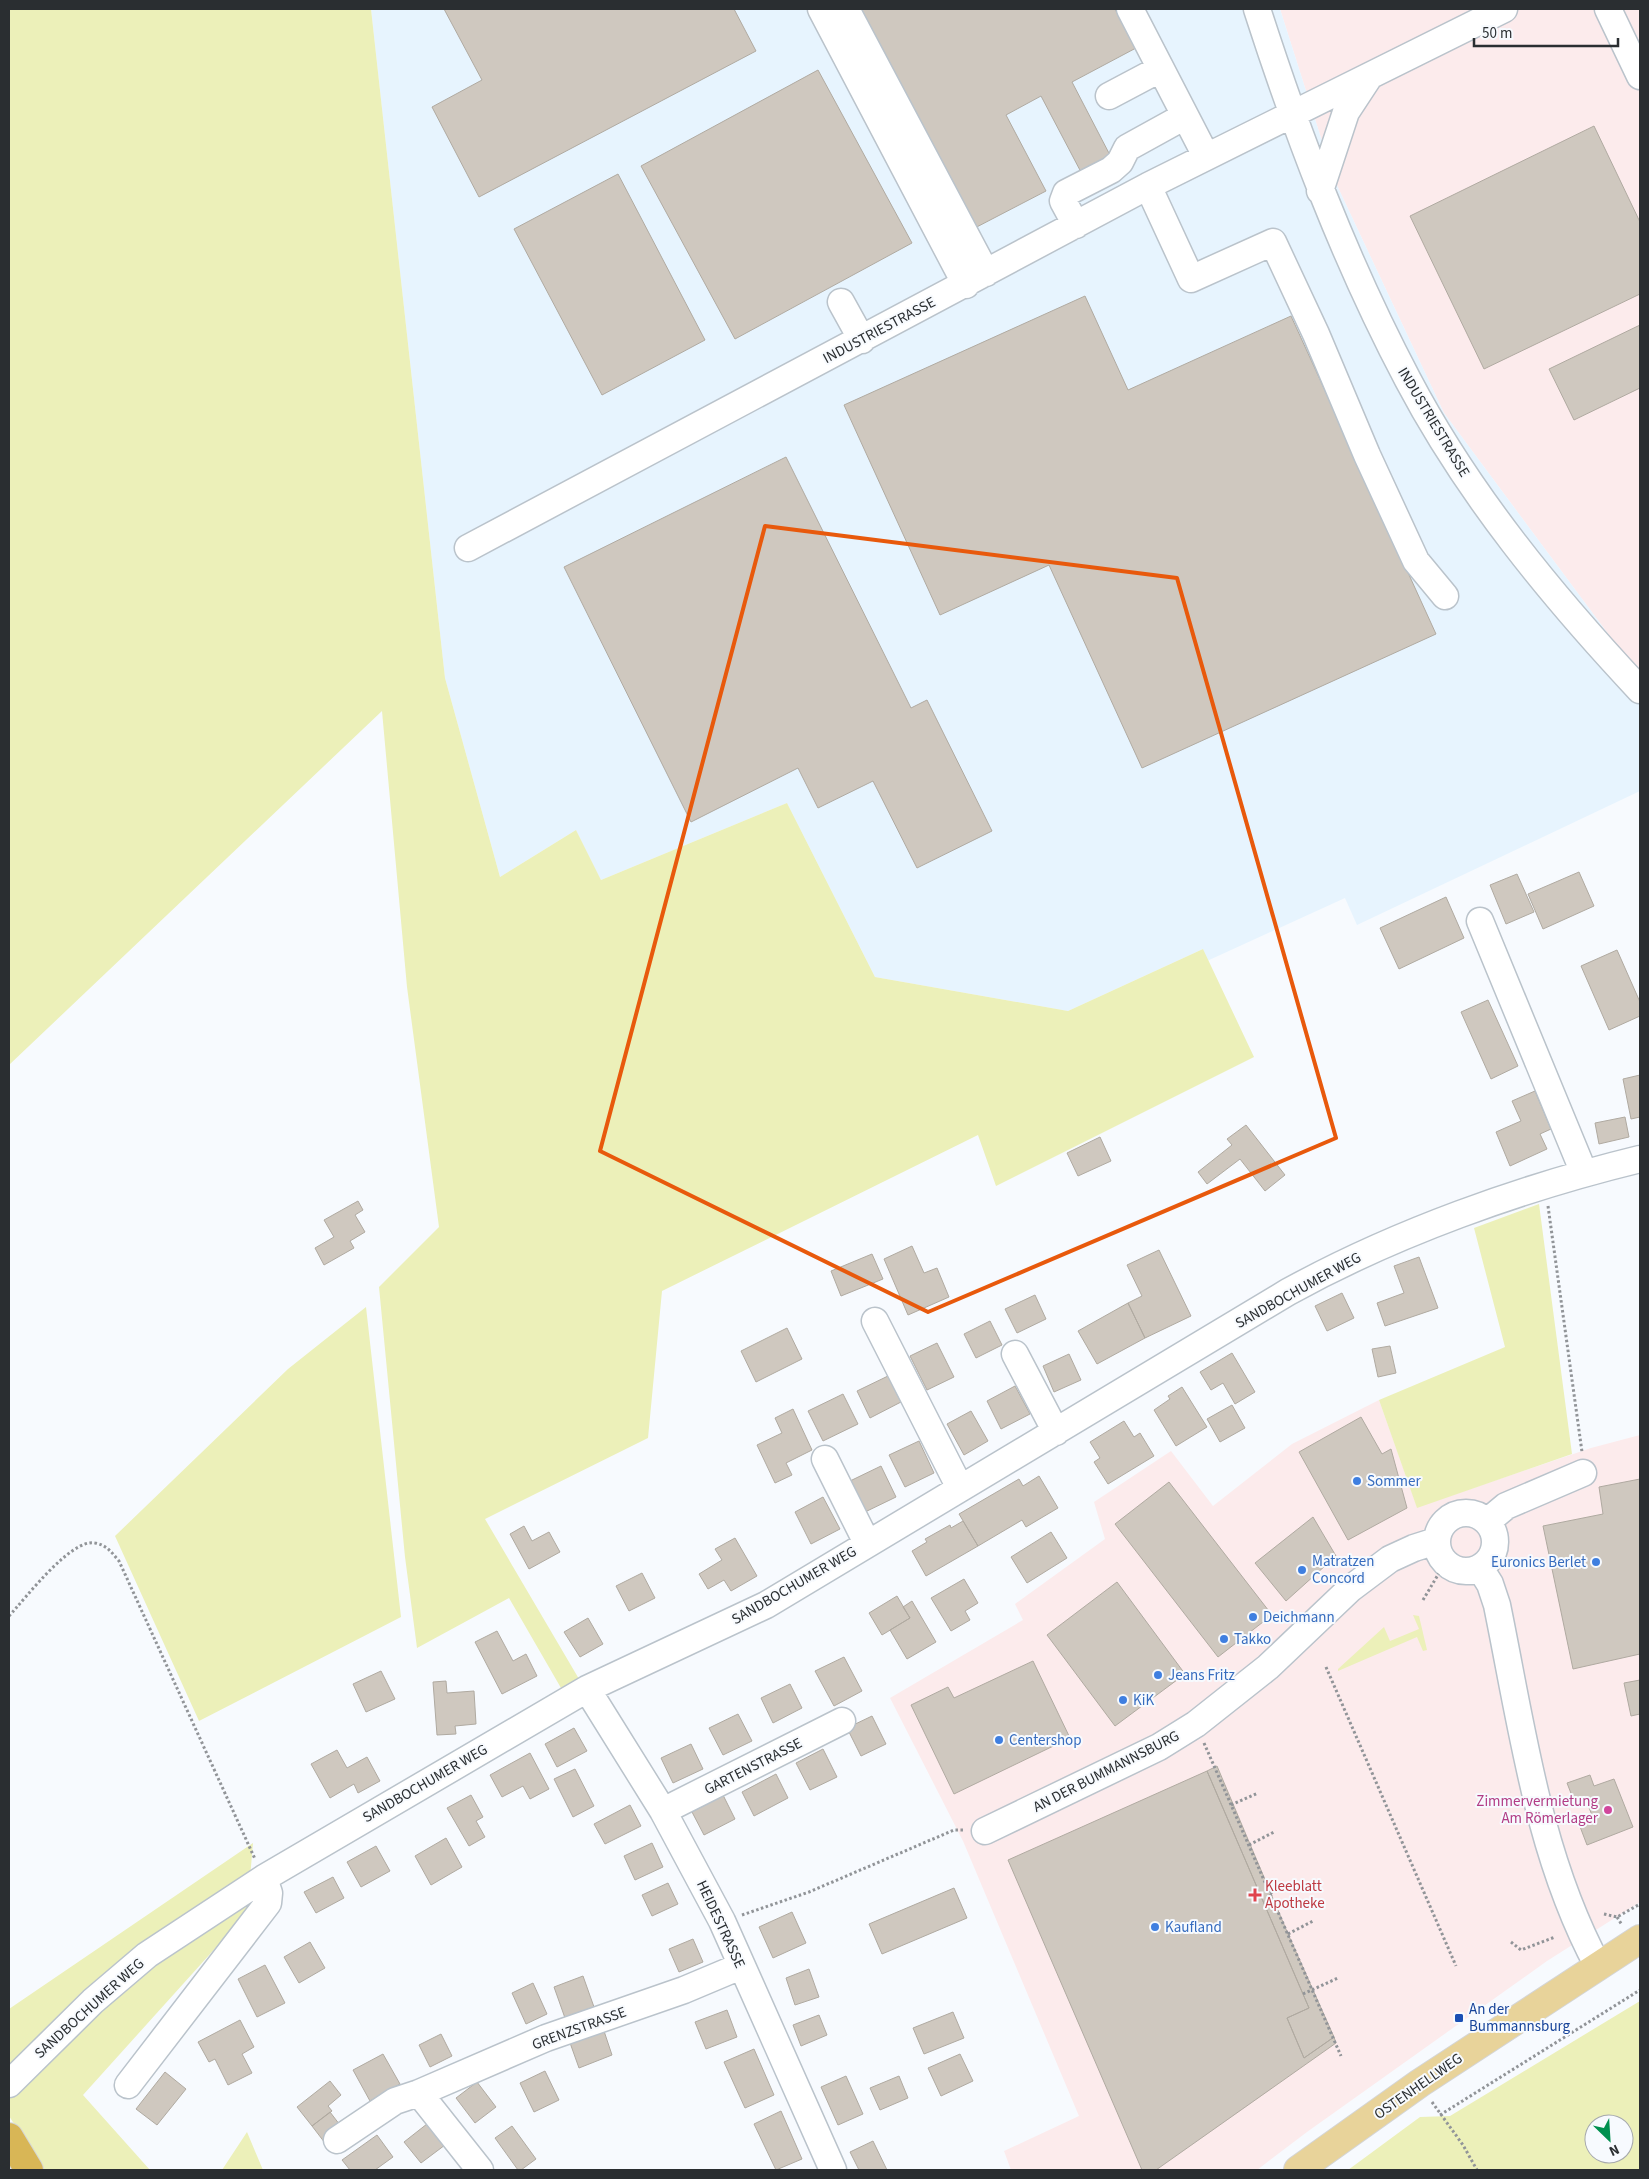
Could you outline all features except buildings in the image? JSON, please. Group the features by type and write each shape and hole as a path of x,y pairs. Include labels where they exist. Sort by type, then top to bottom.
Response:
{"highway":[{"path":"9,2137 29,2170"}],"main road":[{"name":"OSTENHELLWEG","path":"1298,2170 1420,2083 1640,1939"}],"street":[{"path":"821,9 976,279"},
{"path":"846,9 976,279"},
{"path":"1130,9 1206,156"},
{"name":"INDUSTRIESTRASSE","path":"1257,9 1291,114 1320,191 1408,381 1444,442 1480,496 1564,606 1640,690"},
{"path":"1291,114 1504,9"},
{"path":"1608,9 1640,76"},
{"path":"1109,96 1160,69"},
{"path":"1320,191 1346,112 1370,76"},
{"name":"INDUSTRIESTRASSE","path":"468,548 862,340 1148,186 1291,114"},
{"path":"1076,225 1063,201 1066,193 1111,170 1120,162 1127,148 1184,116"},
{"path":"1148,186 1191,279 1273,242 1316,334 1367,455 1416,561 1445,596"},
{"path":"842,302 862,340"},
{"path":"1480,921 1584,1172"},
{"name":"SANDBOCHUMER WEG","path":"13,2080 86,2007 147,1955 264,1878 587,1689 766,1605 1288,1292 1351,1258 1584,1172 1640,1159"},
{"path":"875,1321 960,1488"},
{"path":"1015,1354 1056,1432"},
{"name":"SANDBOCHUMER WEG","path":"824,1459 867,1544"},
{"path":"1488,1521 1513,1502 1583,1473"},
{"path":"1456,1514 1473,1514 1488,1521 1494,1530 1496,1541 1494,1552 1489,1561 1480,1568 1468,1572 1456,1570 1441,1552 1439,1529 1446,1520 1456,1514"},
{"name":"AN DER BUMMANNSBURG","path":"985,1831 1159,1747 1196,1724 1268,1667 1350,1589 1390,1560 1414,1548 1441,1552"},
{"path":"1480,1568 1490,1584 1497,1605 1525,1752 1552,1852 1578,1928 1598,1966"},
{"name":"HEIDESTRASSE","path":"587,1689 663,1811 722,1921 833,2170"},
{"name":"GARTENSTRASSE","path":"663,1811 842,1721"},
{"path":"128,2085 268,1903 270,1893 264,1878"},
{"name":"GRENZSTRASSE","path":"337,2140 396,2101 419,2094 546,2038 684,1990 741,1966"},
{"path":"419,2094 480,2170"}],"path":[{"path":"1544,1186 1582,1453 1583,1473"},
{"path":"9,1616 80,1544 94,1542 106,1546 119,1561 264,1878"},
{"path":"1423,1600 1441,1552"},
{"path":"1326,1667 1456,1966"},
{"path":"1196,1724 1341,2056"},
{"path":"1231,1805 1258,1793"},
{"path":"722,1921 809,1892 954,1830 985,1831"},
{"path":"1249,1845 1274,1832"},
{"path":"1270,1893 1296,1882"},
{"path":"1604,1914 1617,1917 1640,1904"},
{"path":"1288,1934 1313,1921"},
{"path":"1511,1942 1521,1950 1555,1937"},
{"path":"1303,1994 1338,1978"},
{"path":"1477,2170 1462,2145 1440,2115 1640,1990"}],"highlighted area":[{"path":"765,526 1177,578 1336,1138 928,1312 600,1151"}],"shaded area":[{"path":"371,9 1280,9 1334,179 1444,413 1623,654 1640,672 1640,791 1357,925 1345,898 1207,961 1203,949 1068,1011 875,977 787,803 601,880 576,830 500,877 445,678"},
{"path":"1280,9 1640,9 1640,672 1623,654 1444,413 1334,179"},
{"path":"1379,1400 1417,1507 1591,1448 1640,1435 1640,1902 1547,1961 1307,2132 1257,2170 1011,2170 1004,2151 1079,2116 963,1841 890,1698 1023,1620 1015,1604 1105,1539 1094,1502 1171,1451 1213,1506 1292,1444"}],"green space":[{"path":"9,9 371,9 445,678 500,877 576,830 601,880 787,803 875,977 1068,1011 1203,949 1254,1057 996,1186 978,1135 662,1291 648,1438 485,1519 579,1679 561,1688 509,1598 417,1648 405,1557 379,1287 439,1227 407,987 382,711 9,1065"},
{"path":"1539,1204 1572,1454 1417,1508 1379,1400 1505,1347 1474,1228"},
{"path":"366,1307 401,1617 199,1721 115,1536 288,1369"},
{"path":"1413,1615 1419,1616 1427,1650 1423,1651 1417,1637 1338,1671 1384,1627 1390,1641 1419,1629"},
{"path":"253,1843 247,1913 83,2095 150,2170 44,2170 9,2116 9,2009"},
{"path":"1640,2001 1640,2170 1348,2170 1420,2117 1450,2116"},
{"path":"247,2132 263,2170 222,2170"}],"place":[{"name":"Sommer","path":"1357,1481"},
{"name":"Euronics Berlet","path":"1596,1562"},
{"name":"Matratzen Concord","path":"1302,1570"},
{"name":"Deichmann","path":"1253,1617"},
{"name":"Takko","path":"1224,1639"},
{"name":"Jeans Fritz","path":"1158,1675"},
{"name":"KiK","path":"1123,1700"},
{"name":"Centershop","path":"999,1740"},
{"name":"Zimmervermietung Am Römerlager","path":"1608,1810"},
{"name":"Kleeblatt Apotheke","path":"1255,1895"},
{"name":"Kaufland","path":"1155,1927"},
{"name":"An der Bummannsburg","path":"1459,2018"}]}
